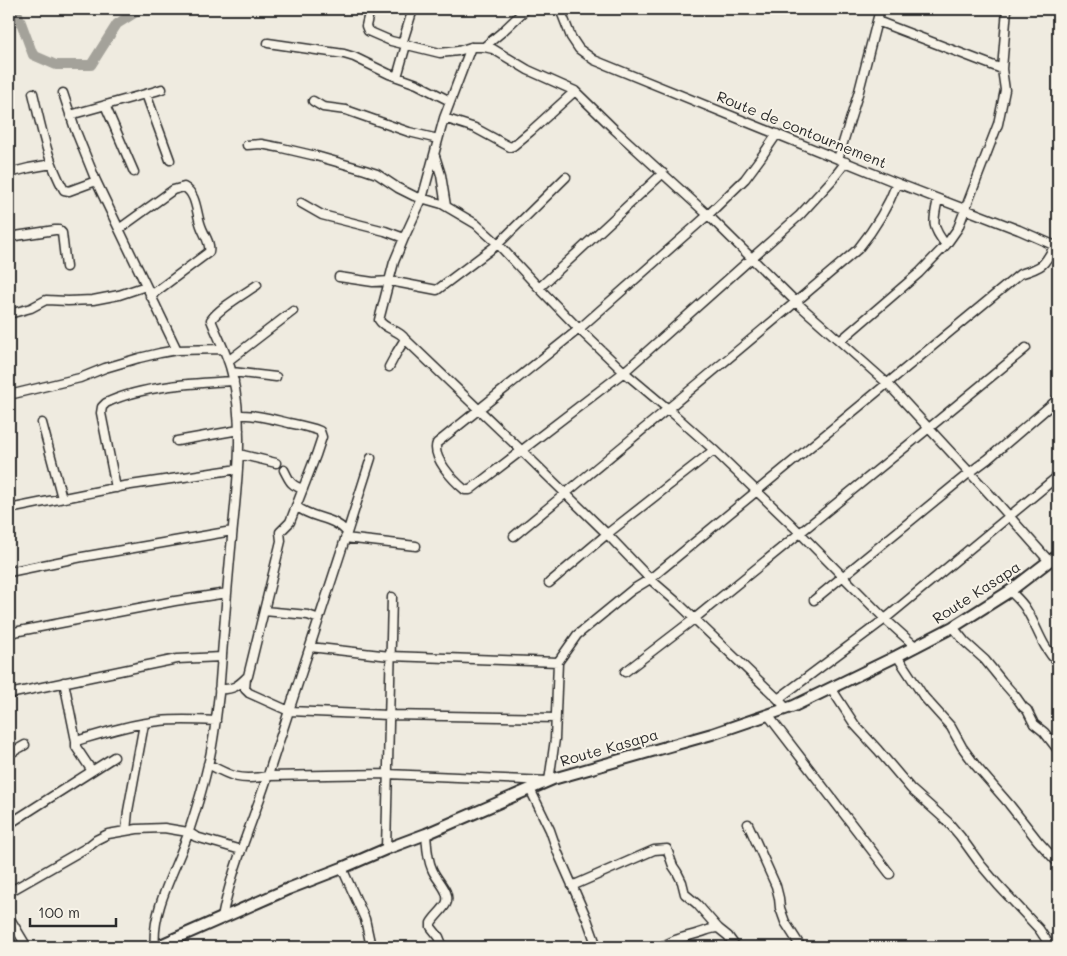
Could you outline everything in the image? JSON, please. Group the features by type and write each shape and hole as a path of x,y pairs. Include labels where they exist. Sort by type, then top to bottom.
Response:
{"main road":[{"name":"Route Kasapa","path":"155,947 386,849 426,834 530,788 712,734 786,708 916,647 953,627 1010,591 1054,559"}],"street":[{"path":"370,9 366,26 368,31 391,41 440,53 458,52 471,47 493,49 528,70 575,91 708,215 796,302 888,384 1010,517 1054,559"},
{"path":"397,77 413,9"},
{"path":"484,47 526,9"},
{"name":"Route de contournement","path":"560,9 570,37 579,49 594,60 1056,246"},
{"path":"777,134 745,179 708,215 579,329 437,443 436,453 440,462 457,484 465,490 470,490 624,372 800,215 832,180 842,161 880,9"},
{"path":"840,341 919,273 946,245 958,228 998,124 1005,90 1002,69 1008,9"},
{"path":"877,21 1002,69"},
{"path":"268,44 349,56 417,84 450,101"},
{"path":"471,47 444,118 422,199 394,262 379,320 383,326 405,336 607,534 650,579 786,708"},
{"path":"70,115 162,89"},
{"path":"444,118 475,128 510,147 575,91"},
{"path":"33,93 52,164 64,190 69,191 96,181"},
{"path":"63,93 74,129 96,181 177,350"},
{"path":"146,94 170,160"},
{"path":"313,102 323,106 346,110 409,132 438,139"},
{"path":"106,105 134,172"},
{"path":"246,145 260,144 282,148 377,174 398,188 422,199 442,204 476,224 498,244 579,329 624,372 714,450 885,619 916,647"},
{"path":"435,154 441,175 446,206"},
{"path":"9,173 52,164"},
{"path":"538,288 663,173"},
{"path":"339,277 377,282 390,281 437,290 498,244 566,177"},
{"path":"514,536 858,249 871,233 886,208 897,183"},
{"path":"119,229 173,190 187,188 193,198 209,246 209,252 150,296"},
{"path":"938,199 934,226 937,234 946,245"},
{"path":"301,203 322,215 385,231 404,238"},
{"path":"9,236 59,230 62,233 66,268"},
{"path":"208,764 237,778 253,779 268,776 387,774 549,781 555,739 558,662 577,635 632,590 650,579 1020,274 1037,269 1044,264 1056,246"},
{"path":"155,947 158,911 188,832 208,764 216,721 222,657 238,469 239,430 237,399 232,372 211,320 219,312 257,285"},
{"path":"9,314 31,308 46,300 93,300 119,295 146,286"},
{"path":"228,361 293,311"},
{"path":"389,367 406,339"},
{"path":"625,672 694,619 1026,348"},
{"path":"9,395 80,378 139,358 177,350 223,349"},
{"path":"232,372 276,377"},
{"path":"116,488 101,413 102,407 106,403 135,393 168,387 234,381"},
{"path":"814,600 1058,400"},
{"path":"238,415 262,416 305,426 320,431 322,436 289,523 280,532 281,541 246,678 245,689 249,693 289,711 556,718"},
{"path":"42,423 62,498"},
{"path":"177,441 239,430"},
{"path":"549,583 607,534 714,450"},
{"path":"239,454 276,463"},
{"path":"222,918 227,893 268,776 371,458"},
{"path":"9,508 116,488 238,469"},
{"path":"284,470 294,486 303,489"},
{"path":"778,699 885,619 1058,476"},
{"path":"296,506 303,512 326,518 341,525 346,535"},
{"path":"9,572 82,557 232,531"},
{"path":"346,535 416,546"},
{"path":"1010,591 1026,609 1040,638 1058,663"},
{"path":"9,633 175,601 227,593"},
{"path":"386,849 392,598"},
{"path":"264,611 308,615 319,619"},
{"path":"953,627 1016,696 1027,710 1034,724 1044,732 1058,750"},
{"path":"310,647 390,656 558,662"},
{"path":"897,656 924,697 951,727 962,747 976,766 1058,863"},
{"path":"9,694 177,659 222,657"},
{"path":"219,688 231,689 246,678"},
{"path":"64,682 76,746 92,771"},
{"path":"831,688 855,725 911,789 948,822 992,878 1038,929 1051,947"},
{"path":"768,715 890,874"},
{"path":"76,741 126,727 159,721 216,721"},
{"path":"126,831 144,724"},
{"path":"9,754 25,745"},
{"path":"9,824 114,757"},
{"path":"530,788 550,830 597,947"},
{"path":"748,824 776,886 785,922 801,947"},
{"path":"9,892 108,834 137,829 164,828 188,832 196,837 242,850"},
{"path":"426,834 430,865 446,892 447,898 446,904 431,923 431,927 439,937 443,947"},
{"path":"572,886 654,850 666,849 682,882 685,894 728,936 736,947"},
{"path":"342,868 365,919 371,947"},
{"path":"9,917 27,947"},
{"path":"663,947 669,942 711,928 718,928"}],"waterway":[{"path":"16,9 33,55 56,65 91,65 117,24 136,12 137,9"}]}
